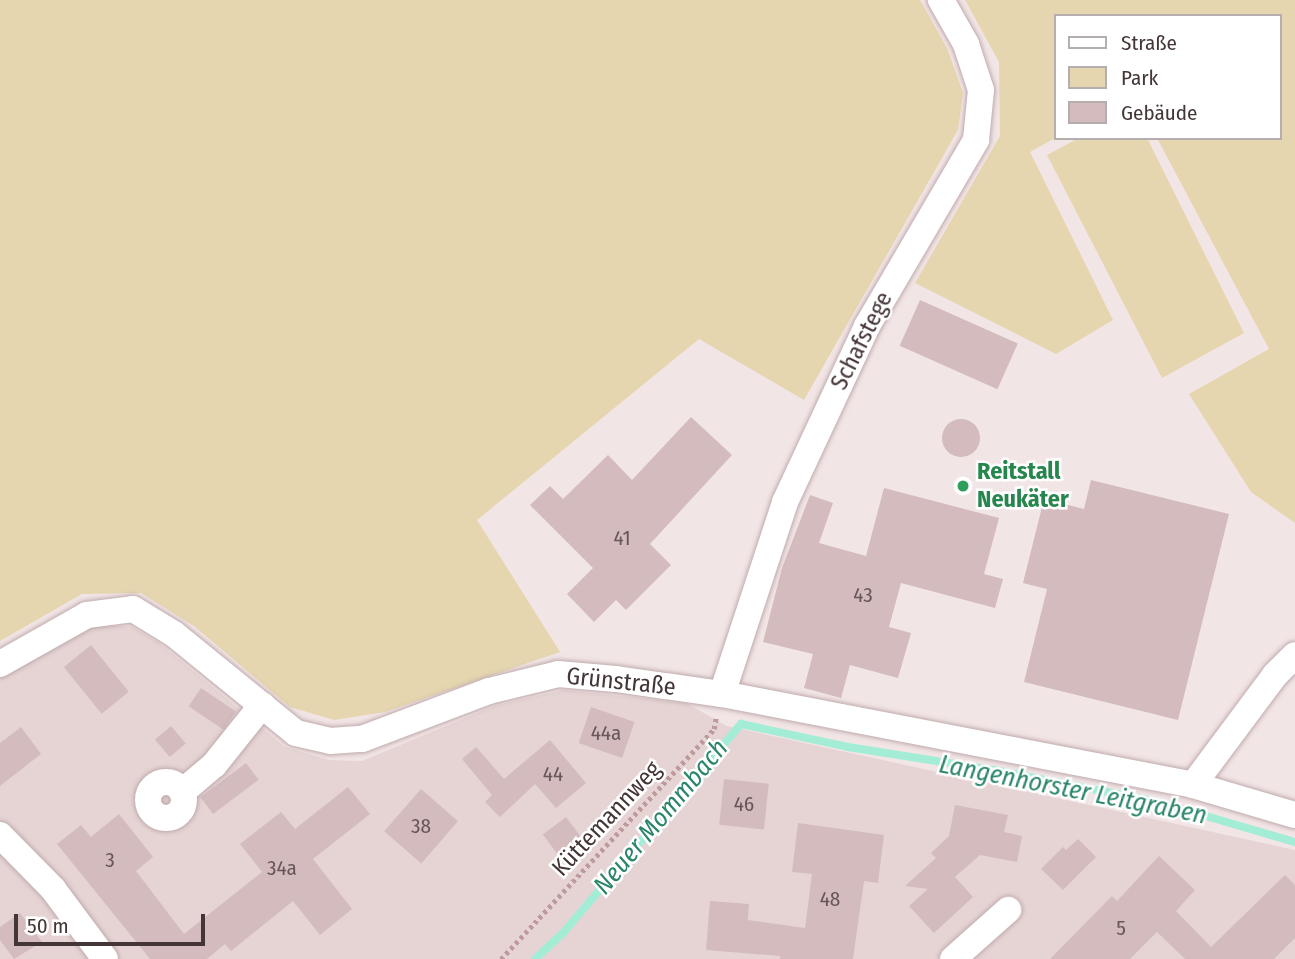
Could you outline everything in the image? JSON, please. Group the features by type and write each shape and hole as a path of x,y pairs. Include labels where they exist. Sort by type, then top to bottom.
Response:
{"street":[{"name":"Schafstege","path":"722,694 785,502 867,326 976,140 981,90 966,44 941,0"},
{"name":"Grünstraße","path":"0,664 86,615 132,609 174,634 296,733 330,741 362,739 488,691 558,674 722,694 1193,785 1295,815"},
{"path":"1193,785 1275,675 1295,655"},
{"path":"182,792 214,765 262,705"},
{"path":"0,835 53,889 105,959"},
{"path":"953,959 1008,910"}],"path":[{"name":"Küttemannweg","path":"501,959 714,729 722,694"}],"shaded area":[{"path":"92,624 132,627 159,643 285,747 329,760 362,761 494,706 564,690 686,703 727,726 1295,850 1295,959 0,959 0,676"}],"green space":[{"path":"0,0 920,0 947,48 963,93 958,130 804,400 699,339 477,520 560,652 385,712 334,720 290,707 194,626 141,593 82,594 0,641"},
{"path":"965,0 1295,0 1295,523 1251,492 1189,394 1269,349 1158,140 1281,140 1281,14 1054,14 1054,139 1030,152 1113,320 1056,354 915,283 1000,136 999,62"},
{"path":"1075,140 1148,140 1244,333 1162,378 1047,155"}],"building":[{"path":"920,300 1018,344 997,389 900,346"},
{"path":"691,417 732,455 650,544 671,565 626,610 616,600 594,622 567,594 593,568 530,505 550,486 563,499 608,455 632,480"},
{"path":"961,419 974,425 980,438 974,451 961,457 948,451 942,438 948,425"},
{"path":"1091,480 1229,514 1178,720 1024,682 1047,589 1023,583 1044,499 1084,509"},
{"path":"884,488 999,518 984,574 1003,579 995,608 901,583 889,627 911,633 898,678 850,665 841,698 804,688 813,654 763,642 782,568 810,495 833,503 819,543 866,556"},
{"path":"91,645 129,692 102,714 64,667"},
{"path":"201,688 236,711 224,730 189,706"},
{"path":"591,707 634,722 622,758 579,743"},
{"path":"171,726 186,744 170,757 155,739"},
{"path":"21,727 41,754 0,786 0,743"},
{"path":"550,740 586,783 556,808 535,784 500,817 485,802 492,795 462,759 476,747 504,779"},
{"path":"246,763 259,780 213,814 200,797"},
{"path":"724,779 769,784 764,829 719,825"},
{"path":"348,787 370,814 313,859 352,909 320,935 293,901 231,951 225,944 207,959 150,959 57,844 81,825 91,837 119,814 153,857 136,871 184,934 262,872 240,844 281,812 295,829"},
{"path":"421,789 458,821 421,863 384,831"},
{"path":"955,805 1008,815 1004,832 1022,836 1017,862 980,855 955,877 973,897 934,933 909,906 928,889 905,886 936,858 931,853 949,836"},
{"path":"566,817 582,838 558,855 543,834"},
{"path":"798,823 884,835 878,883 864,881 853,959 780,959 780,956 706,950 710,901 749,904 748,920 805,928 812,874 792,872"},
{"path":"1078,839 1096,857 1063,890 1041,869 1063,847 1066,850"},
{"path":"1159,856 1195,890 1176,911 1211,947 1285,875 1295,885 1295,938 1274,959 1185,959 1157,932 1130,959 1050,959 1112,896 1117,901"},
{"path":"20,913 42,942 14,959 0,940 0,927"}],"waterway":[{"name":"Langenhorster Leitgraben","path":"535,959 563,933 741,724 848,747 999,771 1158,802 1295,842"}],"place":[{"name":"Reitstall Neukäter","path":"963,486"}],"water label":[{"name":"Neuer Mommbach","path":"661,817"}]}
